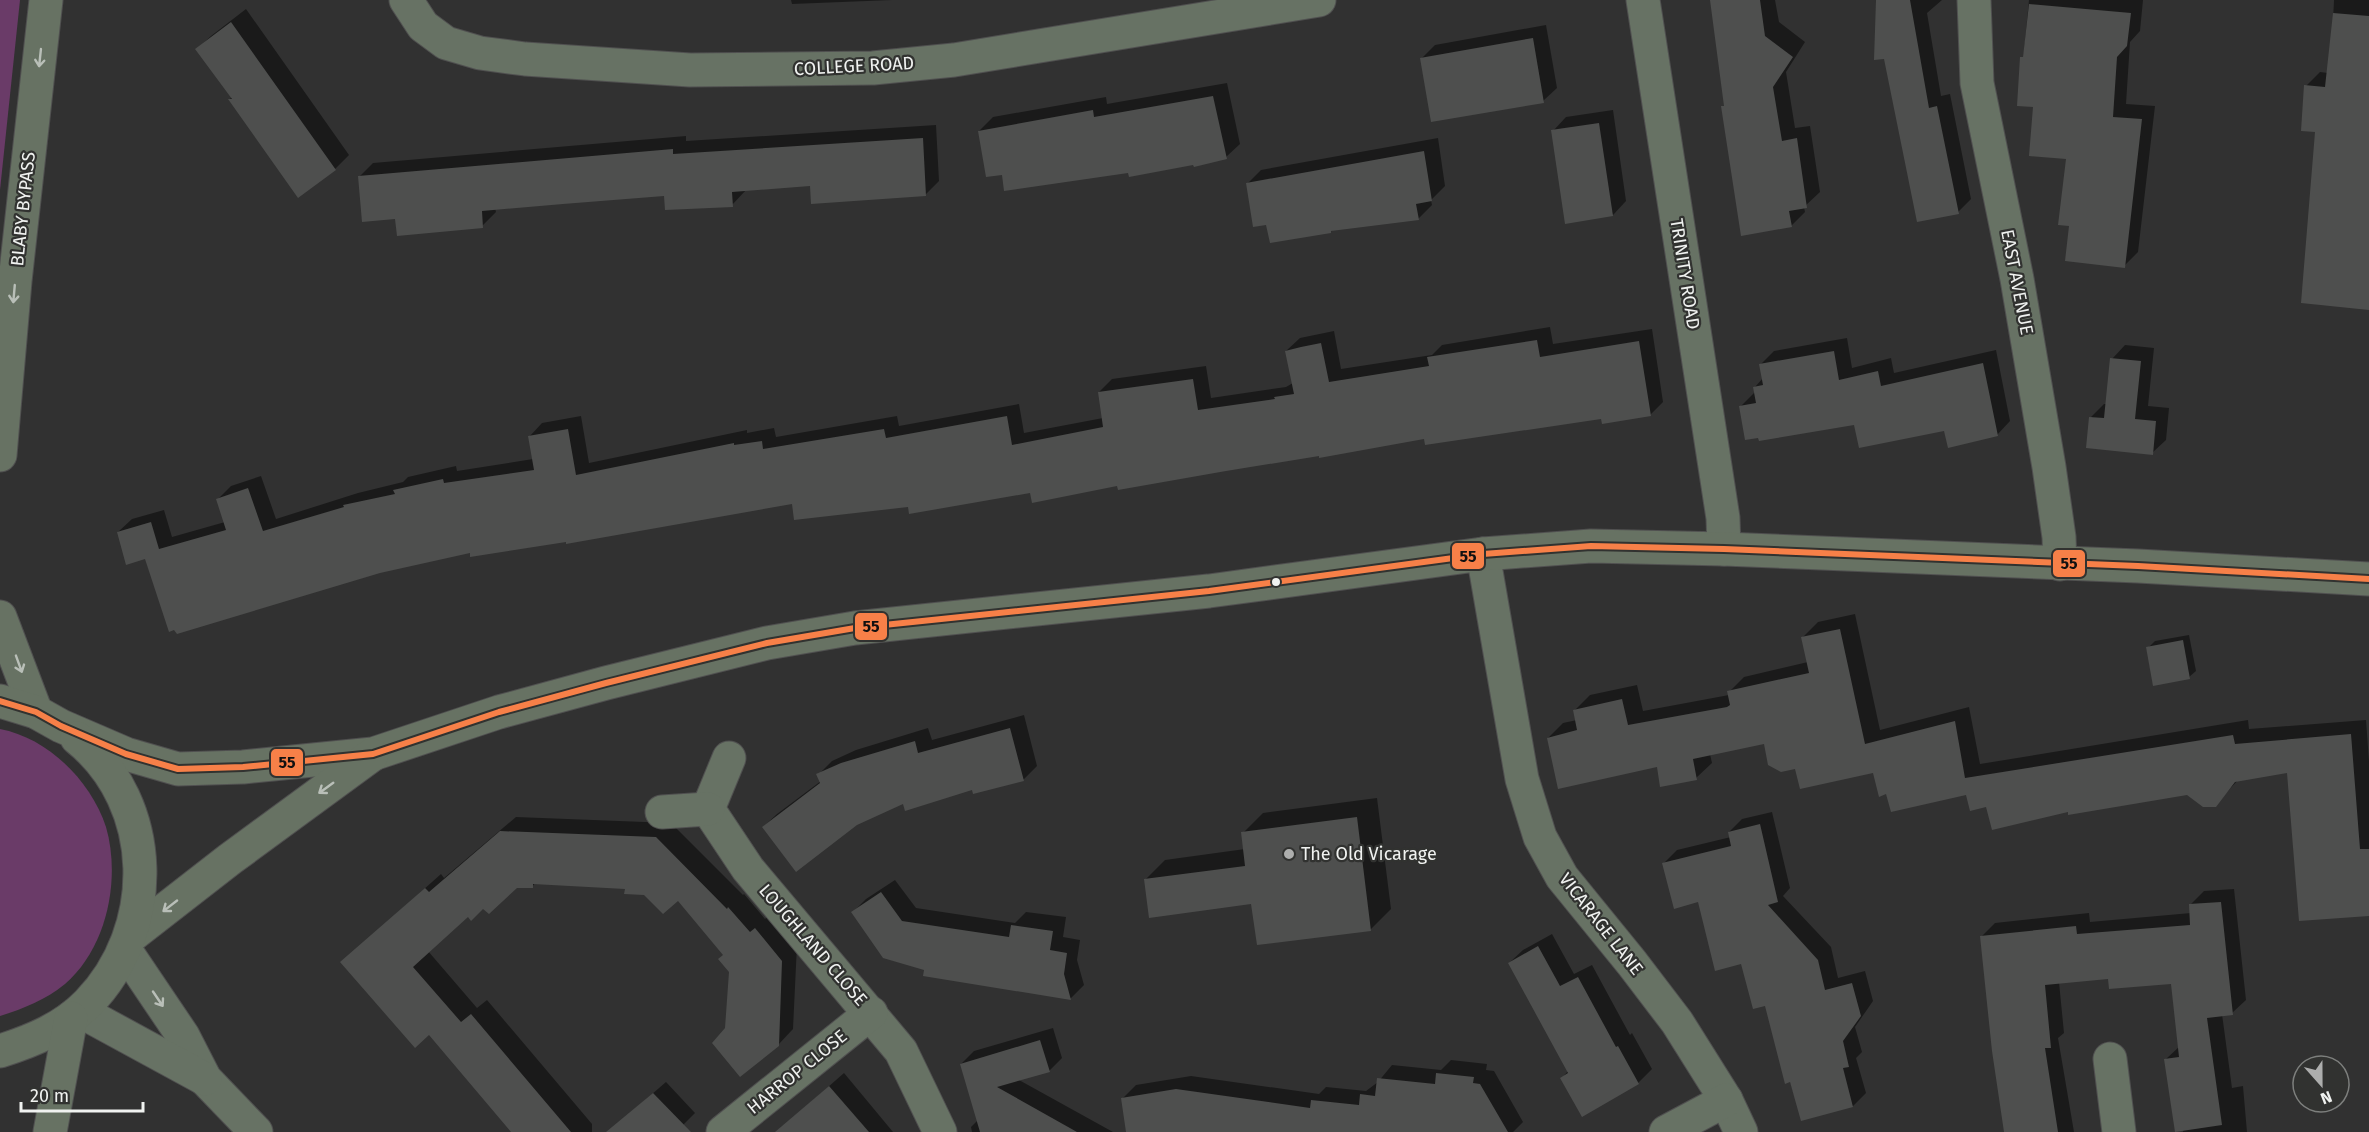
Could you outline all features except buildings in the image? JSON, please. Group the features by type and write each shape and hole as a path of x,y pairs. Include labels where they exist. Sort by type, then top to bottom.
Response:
{"main road":[{"name":"BLABY BYPASS","path":"0,455 15,281 46,0"},
{"path":"0,700 49,719 126,754 178,769 243,767 373,754 520,706 766,643 855,628 1209,591 1483,554 1591,546 1724,549 2369,579"},
{"path":"0,617 49,719 86,746 106,769 122,794 134,824 140,852 142,883 138,912 128,943 105,984 76,1014 42,1035 0,1051"},
{"path":"128,943 230,859 373,754"},
{"path":"50,1132 76,1014"}],"street":[{"name":"COLLEGE ROAD","path":"406,0 423,26 446,43 480,53 525,59 690,70 873,68 954,60 1319,0"},
{"name":"TRINITY ROAD","path":"1643,0 1723,518 1724,549"},
{"name":"EAST AVENUE","path":"1974,0 1977,83 2018,279 2049,467 2059,537 2060,564"},
{"name":"VICARAGE LANE","path":"1483,554 1522,779 1540,837 1562,877 1677,1022 1726,1100 1741,1132"},
{"path":"662,812 708,809 729,758"},
{"name":"LOUGHLAND CLOSE","path":"708,809 748,870 901,1051 940,1132"},
{"path":"128,943 183,1036 205,1079 256,1132"},
{"name":"HARROP CLOSE","path":"723,1132 871,1013"},
{"path":"76,1014 205,1079"},
{"path":"2110,1059 2119,1132"},
{"path":"1666,1132 1726,1100"}],"shaded area":[{"path":"0,0 20,0 0,190"},
{"path":"0,729 35,742 51,752 79,778 99,810 106,827 112,868 107,912 91,952 79,969 65,984 50,995 0,1016"}],"transit line":[{"name":"55","path":"0,701 36,712 61,726 126,754 178,769 243,767 373,754 499,712 767,643 855,628 1209,591 1483,554 1591,546 1724,549 2138,566 2369,579"}],"place":[{"name":"The Old Vicarage","path":"1289,854"}]}
